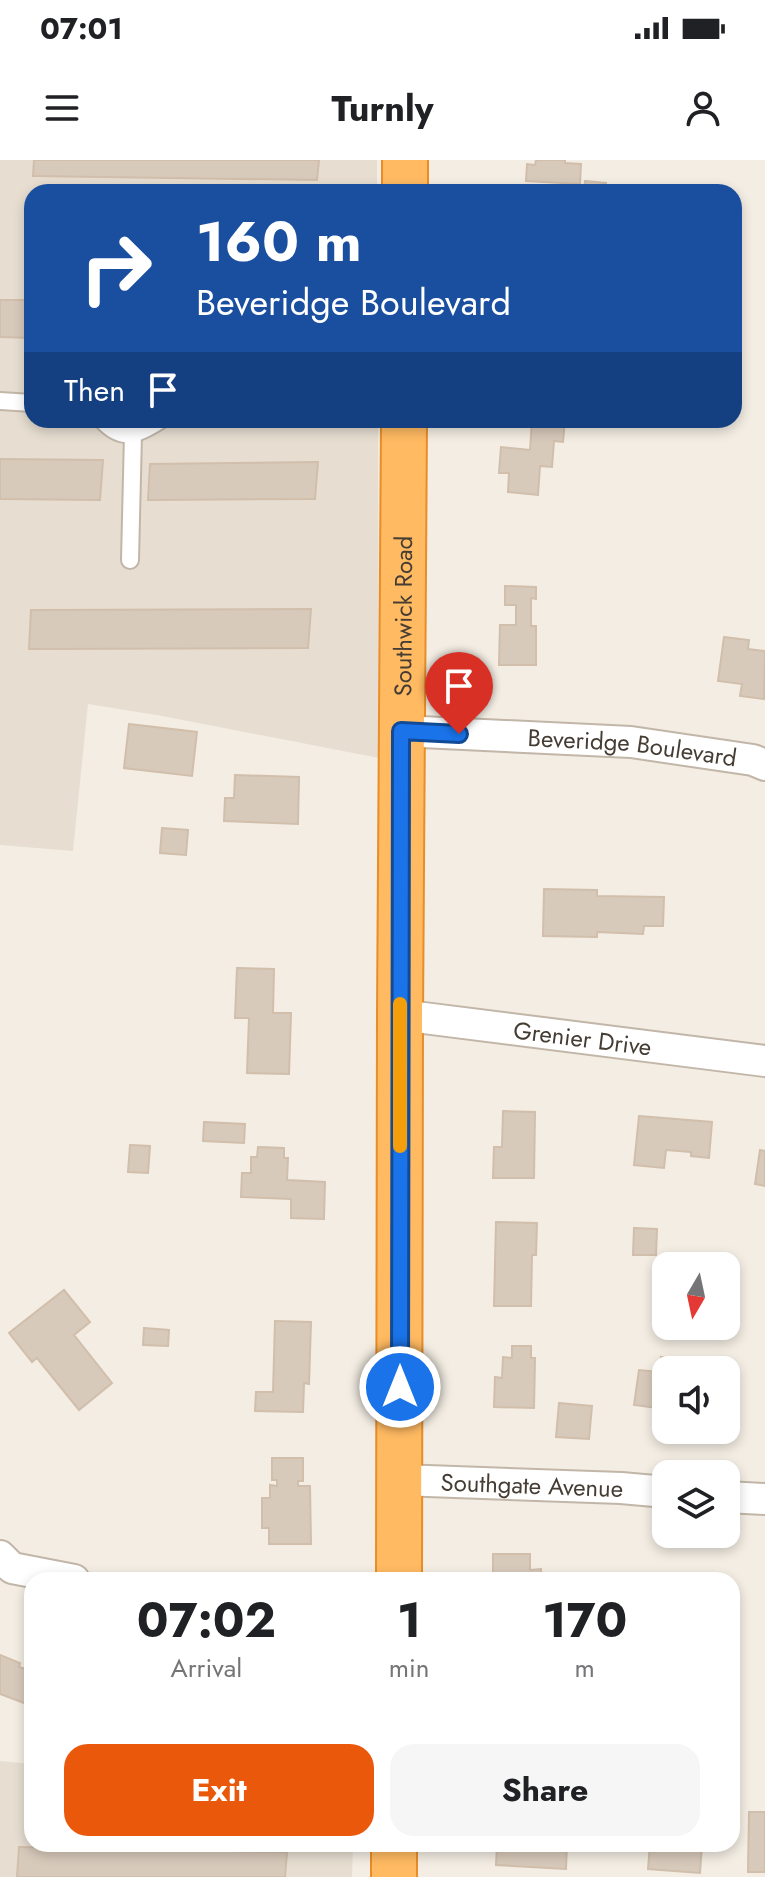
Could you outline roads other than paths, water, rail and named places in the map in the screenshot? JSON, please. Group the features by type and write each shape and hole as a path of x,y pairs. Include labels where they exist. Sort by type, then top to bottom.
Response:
{"highway":[{"path":"405,160 405,184"},
{"name":"Southwick Road","path":"399,1572 404,428"},
{"path":"394,1852 394,1877"}],"street":[{"name":"Beveridge Boulevard","path":"401,731 631,742 753,760 765,765"},
{"name":"Grenier Drive","path":"400,1015 765,1061"},
{"name":"Southgate Avenue","path":"400,1480 652,1491"},
{"path":"740,1498 765,1499"},
{"path":"0,1556 12,1568 33,1572"}],"lane":[{"path":"0,401 24,402"},
{"path":"109,428 133,434 147,428"},
{"path":"130,560 133,434"}]}
